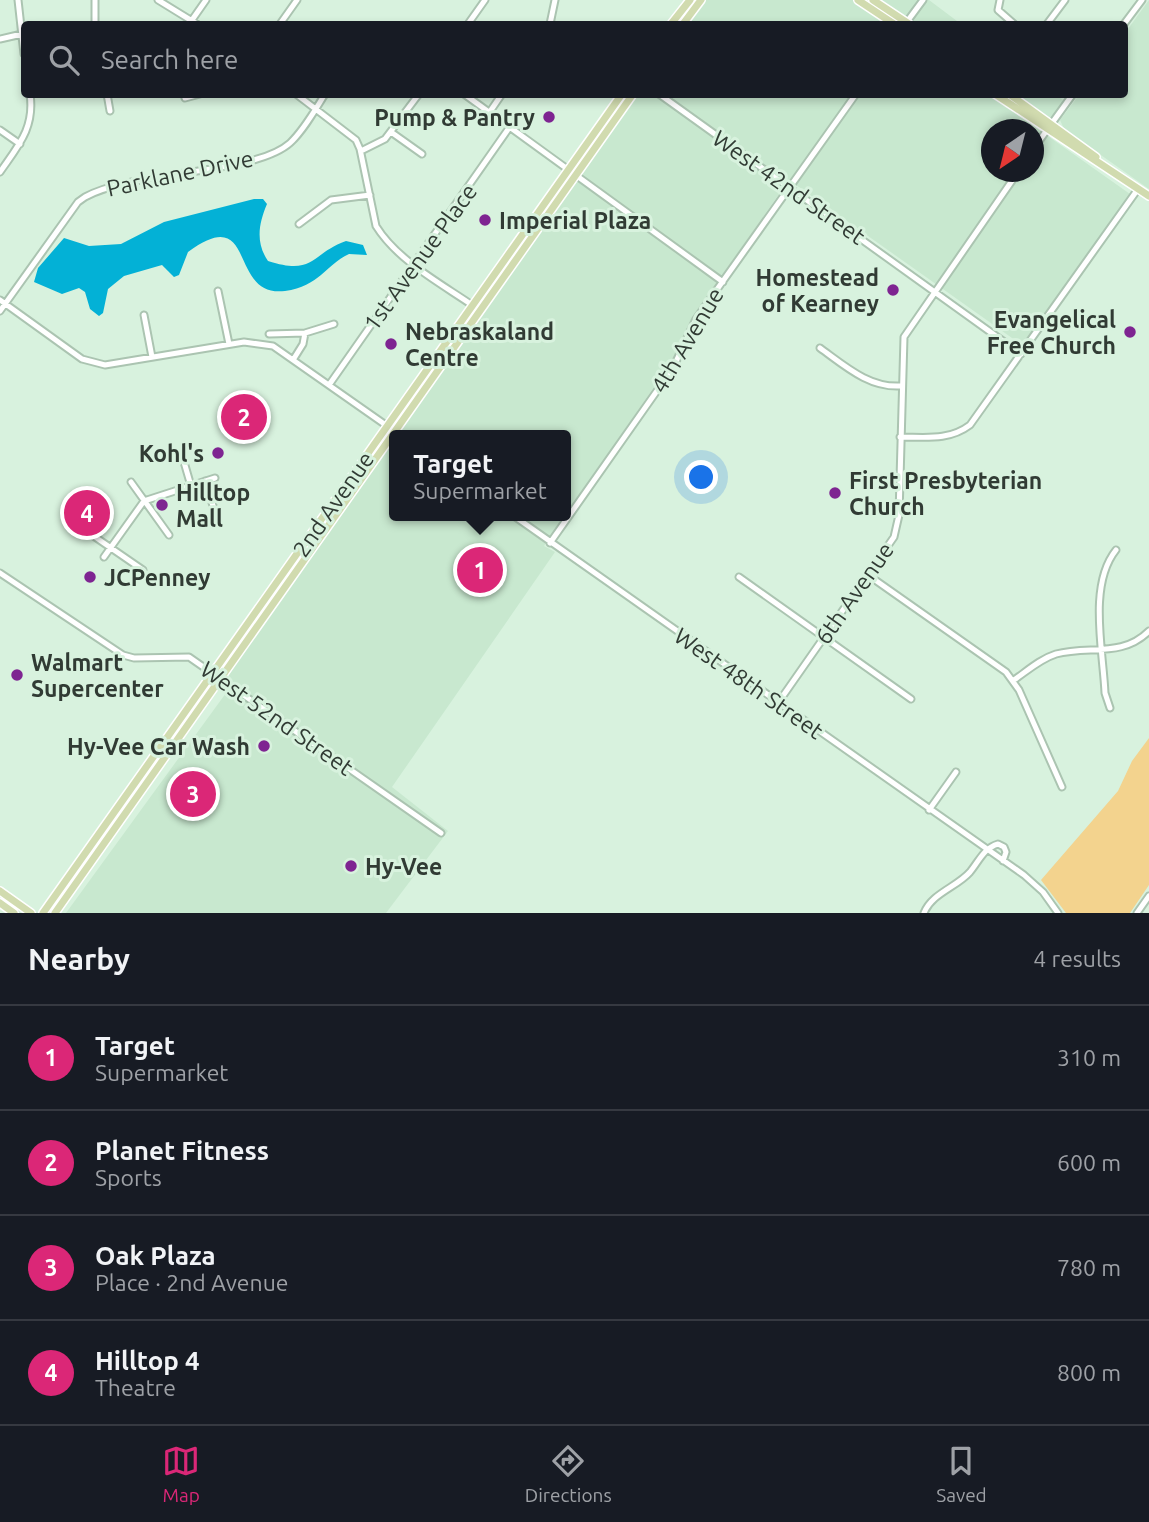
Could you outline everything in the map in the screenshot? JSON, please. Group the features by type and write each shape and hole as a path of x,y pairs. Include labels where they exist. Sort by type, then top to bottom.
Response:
{"main road":[{"path":"673,21 690,0"},
{"path":"685,21 701,0"},
{"path":"858,0 890,21"},
{"path":"873,0 903,21"},
{"name":"2nd Avenue","path":"395,430 573,173 620,98"},
{"name":"2nd Avenue","path":"395,430 472,305 630,98"},
{"path":"1001,98 1149,196"},
{"path":"1014,98 1048,127"},
{"name":"2nd Avenue","path":"43,913 214,672 389,438"},
{"name":"2nd Avenue","path":"55,913 389,438"},
{"path":"0,891 31,913"},
{"path":"0,903 14,913"}],"street":[{"path":"18,0 21,26"},
{"path":"95,0 95,21"},
{"path":"158,0 193,21"},
{"path":"196,21 206,0"},
{"path":"282,21 297,0"},
{"path":"470,21 485,0"},
{"path":"551,21 555,0"},
{"path":"909,21 923,0"},
{"path":"1000,0 998,10 1011,21"},
{"path":"1048,21 1065,0"},
{"path":"1126,21 1142,0"},
{"path":"0,39 21,34"},
{"path":"0,172 20,144 30,124 30,98"},
{"path":"108,98 110,111"},
{"path":"301,98 344,128 356,140 361,151 376,226 382,236 472,305"},
{"name":"Parklane Drive","path":"0,311 3,302 78,202 85,197 165,175 270,154 291,142 323,98"},
{"path":"361,151 378,143 391,132 416,98"},
{"path":"469,98 723,282"},
{"path":"489,113 499,98"},
{"name":"West 42nd Street","path":"665,98 1021,354"},
{"name":"4th Avenue","path":"571,513 673,368 696,319 853,98"},
{"path":"1044,133 1070,98"},
{"name":"1st Avenue Place","path":"329,385 509,128"},
{"path":"0,130 20,144"},
{"path":"391,132 422,154"},
{"name":"6th Avenue","path":"778,703 868,575 897,527 904,337 1011,182"},
{"path":"900,437 945,437 960,433 979,415 1139,189"},
{"path":"299,224 331,201 370,195"},
{"path":"218,291 229,344"},
{"path":"3,302 82,359 105,365 229,344 260,342 273,346 393,430"},
{"path":"144,315 152,357"},
{"path":"269,334 305,333 334,324"},
{"path":"293,360 303,344 305,333"},
{"path":"820,348 861,377 883,385 901,386"},
{"path":"184,462 191,486"},
{"path":"104,557 144,501 215,478"},
{"path":"205,481 216,515"},
{"path":"131,482 169,535"},
{"name":"West 48th Street","path":"521,521 1003,861 1033,883 1058,913"},
{"name":"4th Avenue","path":"550,543 565,521"},
{"path":"82,528 143,570"},
{"path":"1110,708 1105,693 1100,581 1104,566 1116,550"},
{"name":"West 52nd Street","path":"0,573 123,655 150,658 178,655 189,657 222,677 441,833"},
{"path":"868,575 999,665 1014,680 1062,787"},
{"path":"739,577 911,699"},
{"path":"1014,680 1056,654 1127,646 1149,631"},
{"path":"929,810 956,772"},
{"name":"West 48th Street","path":"986,849 998,844 1004,847 1006,852 1003,861"},
{"path":"924,913 930,902 969,874 986,849"},
{"path":"1137,913 1149,896"}],"shaded area":[{"path":"704,0 856,0 887,21 689,21"},
{"path":"881,0 929,0 957,21 911,21"},
{"path":"1149,0 1149,189 1064,129 1060,120 1077,98 1128,98 1128,29"},
{"path":"635,98 994,98 1024,119 981,119 981,182 1044,182 1044,133 1130,194 1022,345 789,180 693,317 674,358 571,508 571,430 401,430"},
{"path":"1019,98 1063,100 1053,116 1048,118"},
{"path":"389,446 389,521 562,521 544,546 555,552 392,787 448,831 386,913 66,913 226,693 220,686"},
{"path":"1149,738 1149,885 1130,913 1066,913 1041,880 1118,791 1132,761"}],"water":[{"path":"263,199 267,204 262,218 260,240 268,261 283,265 304,265 346,241 363,245 367,255 349,254 306,285 285,291 267,289 255,281 234,244 225,238 210,239 188,252 179,275 174,277 162,265 124,276 108,289 103,313 99,316 90,309 85,292 79,288 62,294 34,282 38,268 64,238 89,246 121,244 164,222"}],"place":[{"name":"Pump & Pantry","path":"549,117"},
{"name":"Imperial Plaza","path":"485,220"},
{"name":"Homestead of Kearney","path":"893,290"},
{"name":"Evangelical Free Church","path":"1130,332"},
{"name":"Nebraskaland Centre","path":"391,344"},
{"name":"Planet Fitness","path":"244,417"},
{"name":"Kohl's","path":"218,453"},
{"name":"First Presbyterian Church","path":"835,493"},
{"name":"Hilltop Mall","path":"162,505"},
{"name":"Hilltop 4","path":"87,513"},
{"name":"Target","path":"480,570"},
{"name":"JCPenney","path":"90,577"},
{"name":"Walmart Supercenter","path":"17,675"},
{"name":"Hy-Vee Car Wash","path":"264,746"},
{"name":"Oak Plaza","path":"193,794"},
{"name":"Hy-Vee","path":"351,866"}]}
